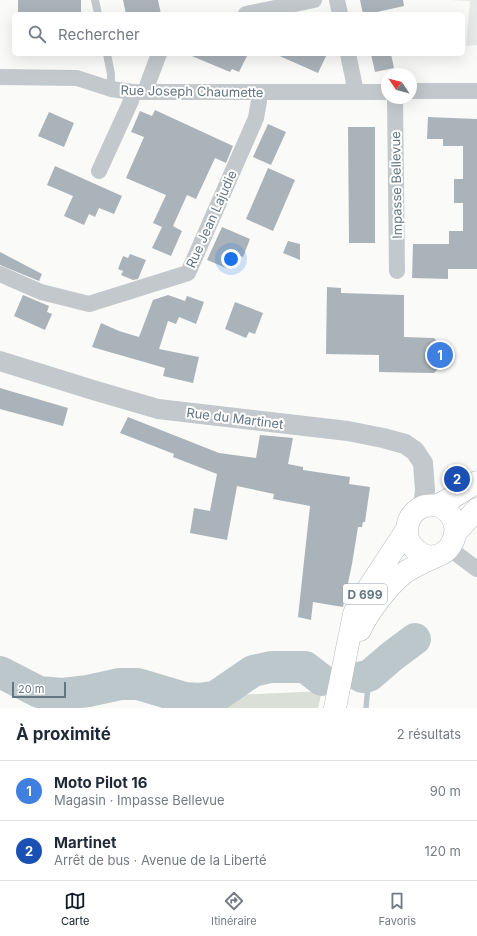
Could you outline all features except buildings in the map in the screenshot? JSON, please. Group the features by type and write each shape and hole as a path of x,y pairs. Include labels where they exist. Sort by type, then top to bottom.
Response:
{"main road":[{"path":"431,506 446,509 453,514 457,522 449,545 431,556 418,552 409,542 407,535 408,521 412,515 477,482"},
{"name":"D 699","path":"344,668 363,623 385,593 407,571 449,545 477,508"},
{"name":"D 699","path":"335,708 354,614 378,572 407,529"}],"street":[{"path":"256,12 314,0"},
{"path":"337,0 340,12"},
{"path":"98,171 131,101 148,83 158,56"},
{"path":"348,56 356,92"},
{"name":"Rue Joseph Chaumette","path":"0,77 77,78 111,90 140,92 381,92"},
{"path":"417,91 477,91"},
{"name":"Rue Jean Lajudie","path":"0,274 41,292 89,304 188,273 256,118 259,92"},
{"name":"Impasse Bellevue","path":"395,104 397,271"},
{"name":"Rue du Martinet","path":"0,361 158,409 348,431 405,444 415,451 423,463 424,490 431,506"},
{"path":"449,545 477,569"}],"lane":[{"path":"95,0 98,12"},
{"path":"107,56 111,74 111,90"}],"shaded area":[{"path":"448,0 477,0 477,45 466,46 470,1"},
{"path":"322,691 318,708 174,708 173,698"}],"waterway":[{"path":"362,677 369,676 415,639"},
{"path":"0,672 39,692 63,694 88,691 120,684 138,684 185,698 199,699 215,697 253,671 271,667 305,667 322,680"},
{"path":"366,708 369,676"}],"place":[{"name":"Moto Pilot 16","path":"440,355"},
{"name":"Martinet","path":"457,479"}]}
